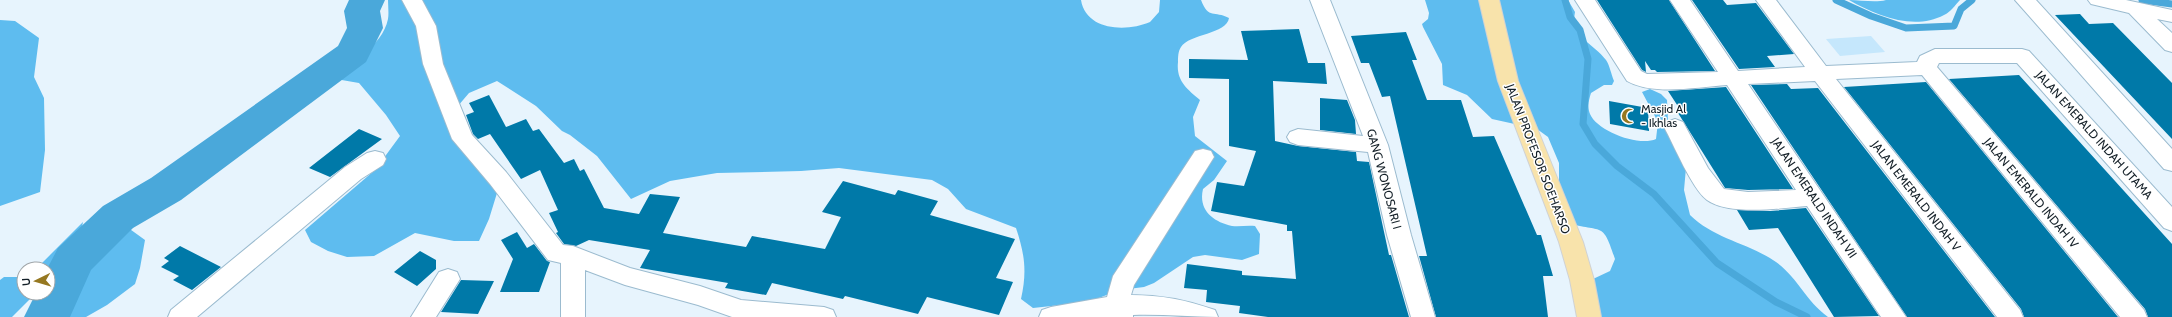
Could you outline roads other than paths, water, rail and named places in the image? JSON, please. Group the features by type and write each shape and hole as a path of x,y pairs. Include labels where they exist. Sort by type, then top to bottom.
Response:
{"main road":[{"name":"JALAN PROFESOR SOEHARSO","path":"1489,0 1508,81 1570,242 1582,280 1589,317"}],"street":[{"path":"412,0 426,26 433,64 463,139 498,178 556,254 574,255 624,276 700,296 741,310 824,317"},
{"name":"GANG WONOSARI I","path":"1320,0 1377,145 1399,235 1423,317"},
{"path":"1585,0 1634,76 1643,81 1653,82 1734,79 1927,68"},
{"name":"JALAN EMERALD INDAH VII","path":"1680,0 1894,317"},
{"name":"JALAN EMERALD INDAH V","path":"1766,0 1821,74 2011,317"},
{"path":"2025,0 2172,163"},
{"path":"2098,0 2172,16"},
{"path":"2135,8 2172,45"},
{"name":"JALAN EMERALD INDAH UTAMA","path":"1927,68 1927,61 1935,56 2012,54 2026,58 2104,149 2172,222"},
{"name":"JALAN EMERALD INDAH IV","path":"1927,68 2135,317"},
{"path":"1675,127 1708,185 1716,194 1723,198 1737,200 1814,197"},
{"path":"1298,137 1377,145"},
{"path":"1119,311 1122,283 1203,158"},
{"path":"180,317 353,173 375,159"},
{"path":"573,317 574,255"},
{"path":"423,317 448,279"},
{"path":"1051,317 1178,308 1206,317"}],"waterway":[{"path":"47,317 74,260 118,217 166,189 353,53 365,28 362,11 367,0"},
{"path":"1565,0 1570,17 1580,30 1588,59 1583,124 1595,144 1617,166 1654,194 1717,263 1776,302 1807,317"},
{"path":"1836,0 1871,16 1906,28 1954,26 1961,9 1972,0"},
{"path":"2142,0 2172,4"}],"place":[{"name":"Masjid Al - Ikhlas","path":"1629,116"}]}
